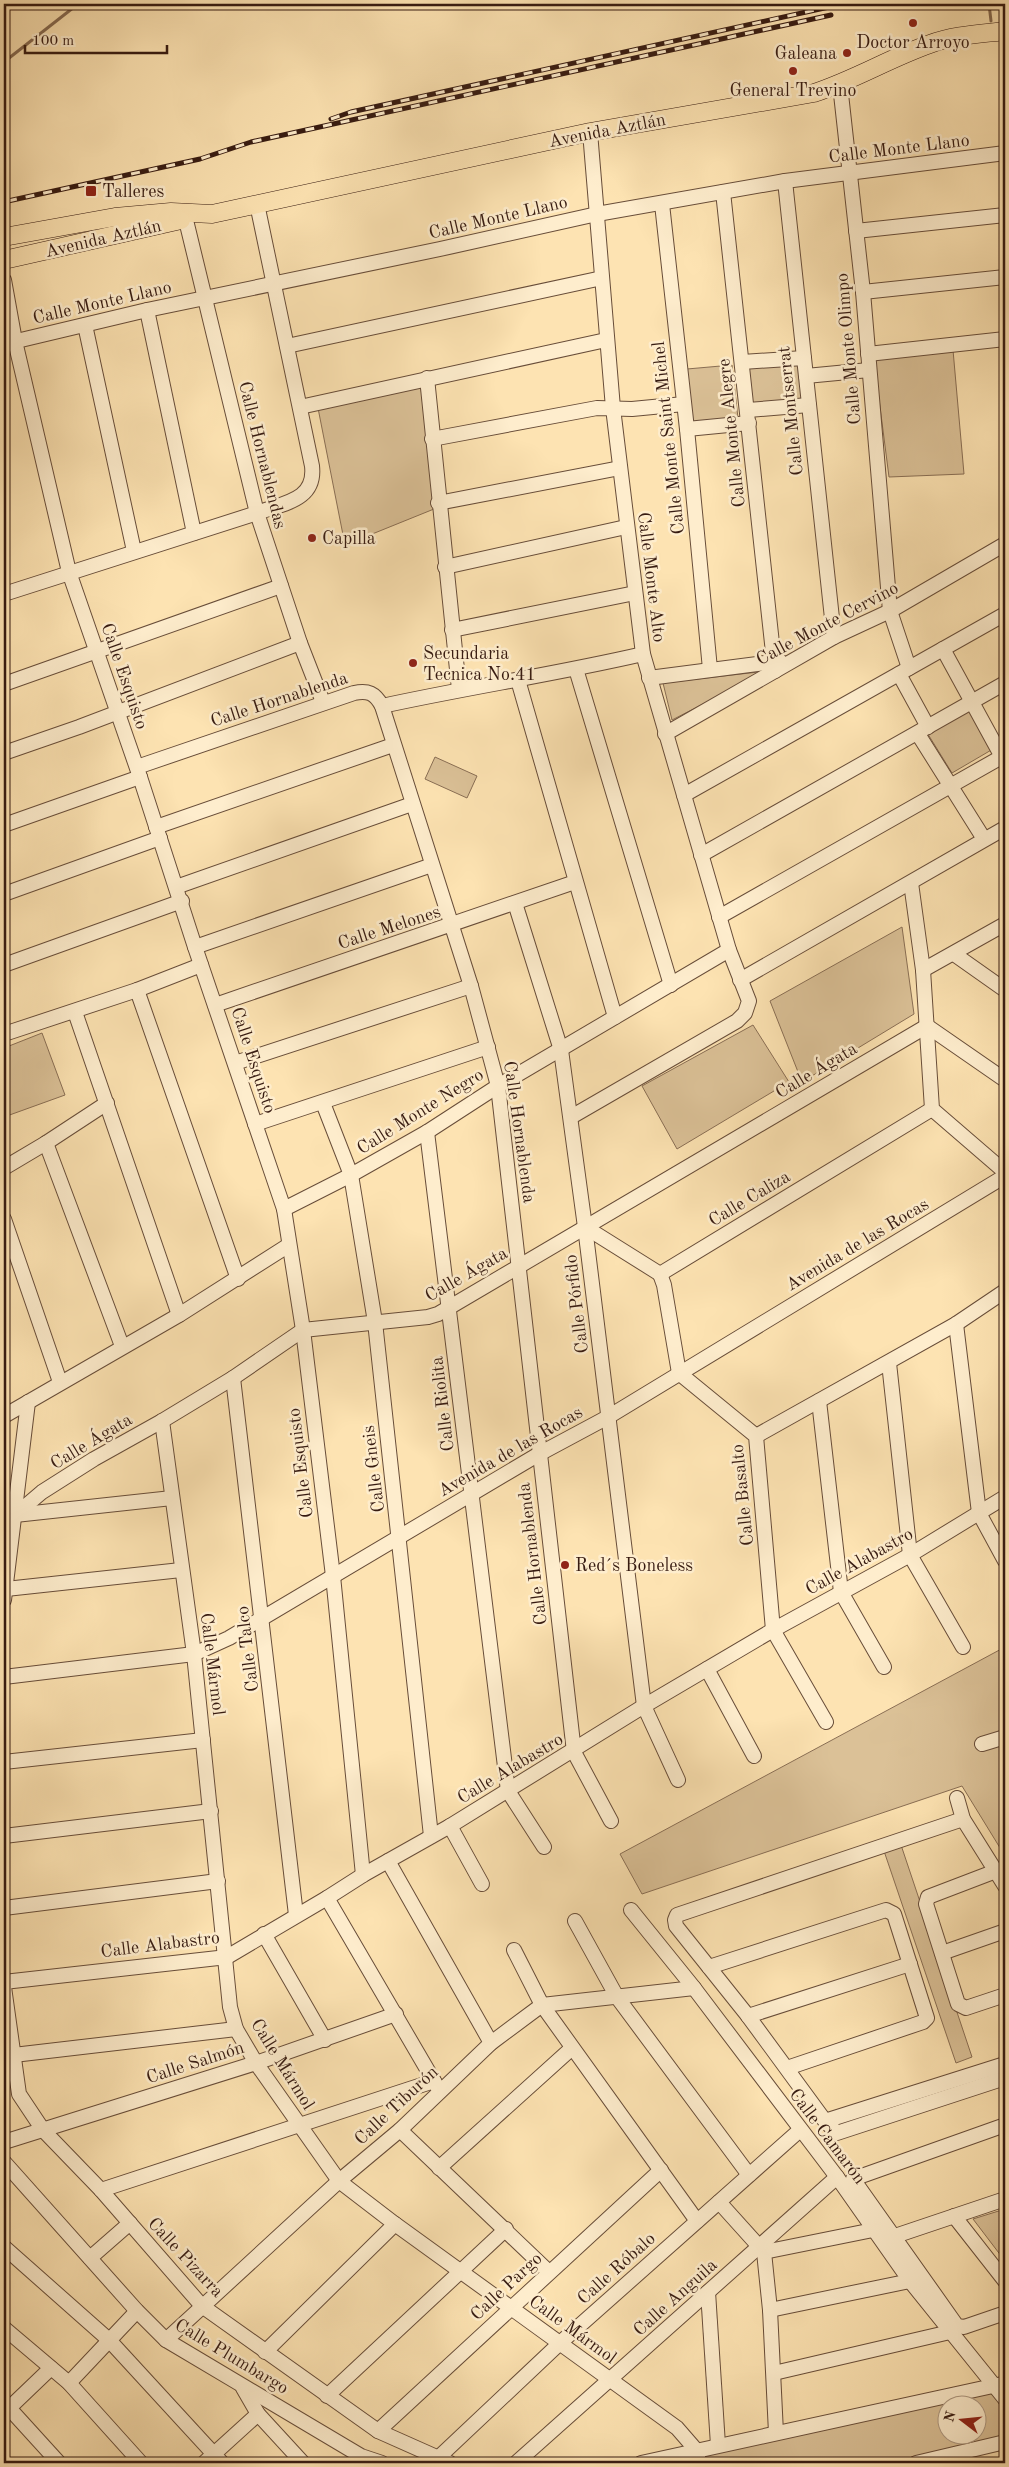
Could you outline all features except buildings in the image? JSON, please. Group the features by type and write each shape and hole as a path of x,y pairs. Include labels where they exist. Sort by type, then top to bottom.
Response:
{"main road":[{"name":"Avenida Aztlán","path":"4,237 115,217 203,214 590,132 805,95 840,85 930,43 963,36 1005,35"},
{"name":"Avenida Aztlán","path":"4,260 185,216"},
{"path":"4,250 77,235 97,228 115,217"}],"street":[{"name":"Calle Monte Olimpo","path":"840,85 870,370 890,611 904,671 923,730 951,786 984,839"},
{"name":"Calle Monte Alto","path":"571,1117 737,1021 745,1013 749,1001 719,918 643,654 626,528 606,340 590,132"},
{"name":"Calle Monte Llano","path":"9,343 147,310 597,214 785,181 1005,153"},
{"name":"Calle Montserrat","path":"785,181 834,637"},
{"name":"Calle Monte Alegre","path":"723,192 774,666"},
{"path":"4,594 257,513 297,498 309,491 312,466 257,204"},
{"name":"Calle Monte Saint Michel","path":"662,204 688,429 710,669"},
{"path":"856,231 1005,215"},
{"name":"Calle Hornablendas","path":"185,216 257,513 300,643 323,702"},
{"path":"862,292 1005,277"},
{"path":"287,346 602,278"},
{"name":"Calle Esquisto","path":"4,280 9,343 69,572 139,772 182,902 194,947 284,1209 303,1330 333,1576 363,1874"},
{"path":"147,310 194,533"},
{"path":"85,325 134,551"},
{"path":"868,354 1005,339"},
{"path":"300,406 606,340"},
{"path":"742,362 804,358"},
{"path":"806,376 870,370"},
{"path":"427,378 438,504 459,689"},
{"path":"432,440 597,408 632,410 684,404"},
{"path":"688,429 808,405"},
{"path":"438,504 620,468"},
{"path":"445,567 626,528"},
{"name":"Calle Monte Cervino","path":"665,734 774,666 795,659 834,637 890,611 1005,544"},
{"path":"4,684 281,586"},
{"path":"452,630 635,593"},
{"path":"684,795 1005,614"},
{"path":"4,753 300,643"},
{"path":"719,918 1004,756 943,649"},
{"path":"382,706 459,689 576,669 643,654"},
{"path":"649,678 710,669 774,666"},
{"path":"576,669 671,986"},
{"path":"518,680 615,1018"},
{"path":"701,855 1005,683"},
{"name":"Calle Hornablenda","path":"4,825 323,702 354,693 368,692 378,698 471,986 498,1086 574,1752"},
{"path":"4,894 158,833 393,745"},
{"path":"176,887 412,804"},
{"path":"740,980 1005,828"},
{"path":"194,947 432,865"},
{"name":"Calle Melones","path":"215,1005 452,926 575,882"},
{"path":"911,883 923,970 932,1109 1005,1172"},
{"path":"4,965 182,902"},
{"name":"Calle Pórfido","path":"515,903 561,1050 585,1227 644,1706 678,1780"},
{"path":"923,970 1005,924"},
{"name":"Calle Monte Negro","path":"284,1209 351,1176 426,1132 498,1086 671,986 729,950"},
{"path":"954,954 1005,990"},
{"path":"4,1034 75,1012 200,965"},
{"path":"235,1063 471,986"},
{"path":"137,990 238,1279"},
{"path":"75,1012 179,1315"},
{"path":"927,1026 1005,1080"},
{"name":"Calle Ágata","path":"15,1515 42,1492 94,1458 162,1421 233,1378 303,1330 428,1317 449,1308 518,1265 927,1026"},
{"path":"255,1124 488,1047"},
{"path":"4,1168 107,1103"},
{"name":"Calle Gneis","path":"323,1103 351,1176 375,1322 400,1536 431,1836"},
{"name":"Calle Caliza","path":"660,1274 932,1109"},
{"name":"Calle Riolita","path":"426,1132 508,1791"},
{"path":"46,1143 122,1346"},
{"name":"Avenida de las Rocas","path":"4,1677 194,1654 262,1620 539,1454 608,1417 1005,1176"},
{"path":"4,1219 60,1382"},
{"path":"585,1227 660,1274 664,1285 679,1373"},
{"path":"4,1416 122,1346 179,1315 289,1245"},
{"path":"756,1436 889,1363 956,1324 1005,1292"},
{"path":"956,1324 978,1513 1005,1561"},
{"path":"889,1363 910,1555 963,1647"},
{"name":"Calle Basalto","path":"679,1373 756,1436 774,1630"},
{"name":"Calle Talco","path":"233,1378 296,1915"},
{"path":"819,1401 841,1592 884,1667"},
{"path":"28,1402 5,1594 181,1570"},
{"name":"Calle Mármol","path":"162,1421 194,1654 230,2007 236,2029 256,2063 339,2181 395,2224 677,2428 698,2457"},
{"name":"Calle Alabastro","path":"4,1982 226,1957 328,1898 363,1874 450,1826 574,1752 644,1706 774,1630 910,1555 1005,1497"},
{"path":"15,1515 172,1498"},
{"path":"774,1630 826,1722"},
{"path":"707,1669 754,1756"},
{"path":"982,1744 1005,1737"},
{"path":"4,1762 203,1740"},
{"path":"574,1752 611,1821"},
{"path":"508,1791 544,1847"},
{"path":"956,1798 963,1819 1005,1886"},
{"path":"4,1836 210,1811"},
{"path":"963,1819 676,1915 674,1920 676,1926 748,2016 834,2131 840,2133 1005,2078"},
{"path":"450,1826 482,1884"},
{"path":"388,1861 491,2044"},
{"path":"996,1871 925,1899 961,2007 1005,1995"},
{"path":"4,1908 218,1881"},
{"path":"101,2190 299,2125 437,2086 328,1898"},
{"name":"Calle Camarón","path":"631,1910 694,1988 837,2178 910,2281 955,2330 1000,2384 1005,2399"},
{"path":"709,1967 891,1910 927,2018 923,2022 787,2068"},
{"path":"575,1921 617,1997 749,2175"},
{"path":"942,1953 1005,1931"},
{"path":"264,1934 325,2040"},
{"path":"514,1950 542,2005 697,2221"},
{"path":"748,2016 910,1964"},
{"name":"Calle Pizarra","path":"4,1987 8,2056 19,2094 43,2130 101,2190 202,2306 378,2431 444,2461"},
{"path":"542,2005 694,1988"},
{"name":"Calle Tiburón","path":"166,2340 339,2181 400,2130 437,2086 542,2005"},
{"name":"Calle Salmón","path":"4,2142 256,2063 396,2014"},
{"path":"8,2056 236,2029"},
{"path":"439,2168 572,2048"},
{"path":"825,2121 1005,2064"},
{"path":"955,2330 853,2180 1005,2125"},
{"path":"400,2130 549,2272"},
{"name":"Calle Róbalo","path":"444,2461 560,2343 800,2130"},
{"name":"Calle Plumbargo","path":"4,2162 137,2311 166,2340 361,2456 382,2463"},
{"name":"Calle Pargo","path":"378,2431 510,2307 661,2170"},
{"name":"Calle Anguila","path":"516,2463 708,2292 762,2249 837,2178"},
{"path":"892,2237 1005,2199"},
{"path":"719,2202 762,2249 770,2310 776,2433"},
{"path":"954,2216 1005,2281"},
{"path":"90,2258 130,2223"},
{"path":"265,2352 395,2224"},
{"path":"327,2396 506,2229"},
{"path":"762,2249 873,2230"},
{"path":"4,2247 109,2340 213,2460 258,2414"},
{"path":"770,2310 910,2281"},
{"path":"708,2292 718,2445"},
{"path":"69,2383 137,2311"},
{"path":"774,2372 955,2330 1005,2313"},
{"path":"4,2328 69,2383 141,2463"},
{"path":"51,2368 6,2410 59,2463"},
{"path":"641,2463 698,2457 718,2445 1000,2384"},
{"path":"243,2387 258,2414 303,2463"},
{"path":"916,2463 1005,2442"}],"shaded area":[{"path":"953,350 964,474 889,477 874,360"},
{"path":"799,364 803,402 753,406 749,367"},
{"path":"732,365 738,418 691,423 687,369"},
{"path":"421,388 434,509 345,545 317,403"},
{"path":"767,671 672,720 663,683"},
{"path":"969,706 993,749 952,773 926,731"},
{"path":"435,757 477,776 467,798 425,779"},
{"path":"902,927 914,1014 802,1082 770,1001"},
{"path":"753,1025 789,1082 677,1149 642,1086"},
{"path":"42,1033 65,1095 4,1117 4,1048"},
{"path":"1005,1647 1005,1856 962,1786 642,1894 620,1854"},
{"path":"901,1845 972,2057 956,2063 884,1851"},
{"path":"1005,2209 1005,2261 973,2219"},
{"path":"995,2386 1005,2403 1005,2442 916,2463 641,2463 936,2399 936,2444 986,2444 986,2394 958,2394"}],"waterway":[{"path":"4,62 78,4"},
{"path":"989,4 991,21"}],"railway":[{"path":"331,119 351,112 829,7"},
{"path":"8,201 200,159 251,142 831,15"}],"place":[{"name":"Doctor Arroyo","path":"913,23"},
{"name":"Galeana","path":"847,53"},
{"name":"General Trevino","path":"793,71"},
{"name":"Talleres","path":"91,191"},
{"name":"Capilla","path":"312,538"},
{"name":"Secundaria Tecnica No.41","path":"413,663"},
{"name":"Red´s Boneless","path":"565,1565"}]}
